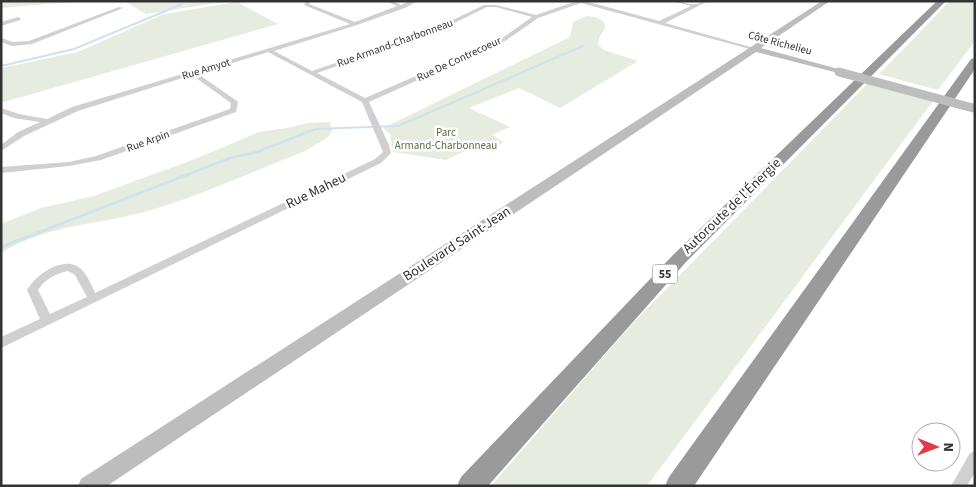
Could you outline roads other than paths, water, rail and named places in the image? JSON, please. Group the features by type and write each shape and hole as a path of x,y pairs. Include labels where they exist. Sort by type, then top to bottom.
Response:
{"highway":[{"name":"Autoroute de l'Énergie","path":"470,486 680,258 942,1"},
{"path":"678,486 975,61"}],"street":[{"path":"309,1 306,4 355,24"},
{"path":"388,1 403,7"},
{"name":"Rue Amyot","path":"1,149 21,134 45,121 193,73 355,24 415,1"},
{"name":"Côte Richelieu","path":"579,1 974,108"},
{"name":"Rue De Contrecoeur","path":"365,101 503,40 536,17 579,1"},
{"path":"675,1 696,6"},
{"path":"660,23 706,1"},
{"name":"Boulevard Saint-Jean","path":"88,486 827,1"},
{"name":"Rue Armand-Charbonneau","path":"311,73 436,30 486,6 496,6 536,17"},
{"path":"1,40 12,44 30,43 121,8"},
{"path":"1,24 18,19"},
{"path":"268,50 365,101"},
{"name":"Rue Arpin","path":"1,170 69,164 98,158 233,110 235,102 193,73"},
{"name":"Rue Maheu","path":"1,343 378,162 387,152 386,145 365,101"},
{"path":"1,110 17,116 45,121"},
{"path":"47,321 32,290 38,279 53,270 70,267 79,274 93,298"},
{"path":"958,486 975,458"}],"waterway":[{"path":"1,66 74,49 180,5"},
{"path":"310,131 316,129 398,126 583,46"},
{"path":"58,225 230,158 257,152 310,131"},
{"path":"1,247 61,224"}],"park label":[{"name":"Parc Armand-Charbonneau","path":"446,138"}]}
